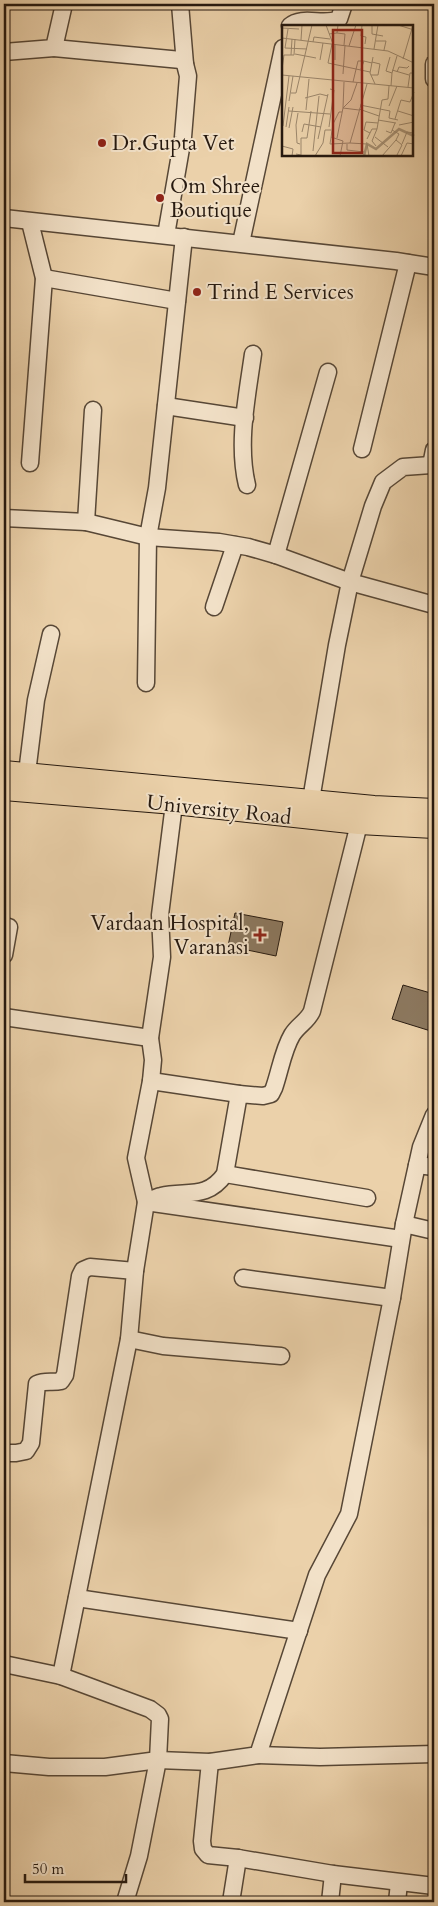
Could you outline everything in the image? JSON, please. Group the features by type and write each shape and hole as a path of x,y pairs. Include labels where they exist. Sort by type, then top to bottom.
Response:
{"main road":[{"path":"4,771 310,809"},
{"name":"University Road","path":"4,790 174,804 310,809 361,814 434,828"},
{"path":"361,814 434,809"}],"street":[{"path":"54,48 64,4"},
{"path":"166,235 183,137 188,76 185,64 180,4"},
{"path":"292,25 299,21 332,22 339,19 344,4"},
{"path":"4,52 54,48 180,60 185,64"},
{"path":"241,244 282,53"},
{"path":"434,64 434,79"},
{"path":"4,218 184,237 434,267"},
{"path":"30,222 44,278 30,462"},
{"path":"146,682 148,538 157,488 184,237"},
{"path":"362,449 408,263"},
{"path":"44,278 178,301"},
{"path":"247,486 243,468 243,434 253,354"},
{"path":"276,555 328,372"},
{"path":"166,406 245,418"},
{"path":"86,522 93,410"},
{"path":"310,809 337,645 350,582 372,506 383,482 403,467 433,461"},
{"path":"4,518 86,522 148,538 218,542 234,545 276,555 350,582 434,602"},
{"path":"214,607 234,545"},
{"path":"27,773 36,700 51,634"},
{"path":"61,1676 129,1339 134,1271 146,1202 136,1158 151,1081 153,1060 150,1038 162,957 160,915 174,804"},
{"path":"151,1081 239,1094 263,1096 271,1094 289,1041 294,1032 309,1018 361,814"},
{"path":"4,926 9,927 4,955"},
{"path":"4,1017 150,1038"},
{"path":"146,1202 161,1196 197,1194 221,1180 225,1174 239,1094"},
{"path":"258,1755 317,1575 349,1514 392,1298 402,1232 421,1147 434,1115"},
{"path":"417,1166 434,1168"},
{"path":"225,1174 367,1198"},
{"path":"146,1202 402,1232 434,1232"},
{"path":"4,1453 26,1451 31,1443 37,1384 43,1381 54,1383 61,1381 65,1375 80,1276 83,1270 90,1267 134,1271"},
{"path":"243,1278 392,1298"},
{"path":"129,1339 163,1346 280,1356"},
{"path":"77,1598 299,1631"},
{"path":"4,1664 61,1676 155,1711 160,1719 158,1760 139,1856 125,1902"},
{"path":"4,1763 49,1767 105,1767 158,1760 210,1762 258,1755 320,1757 434,1754"},
{"path":"210,1762 202,1841 203,1850 208,1855 238,1858 333,1874 434,1886"},
{"path":"230,1902 238,1858"},
{"path":"330,1902 333,1874"},
{"path":"398,1902 399,1883"}],"building":[{"path":"235,913 283,922 276,956 228,946"},
{"path":"403,985 434,994 434,1032 392,1019"}],"place":[{"name":"Dr.Gupta Vet","path":"102,143"},
{"name":"Om Shree Boutique","path":"160,198"},
{"name":"Trind E Services","path":"197,292"},
{"name":"Vardaan Hospital, Varanasi","path":"260,935"}]}
